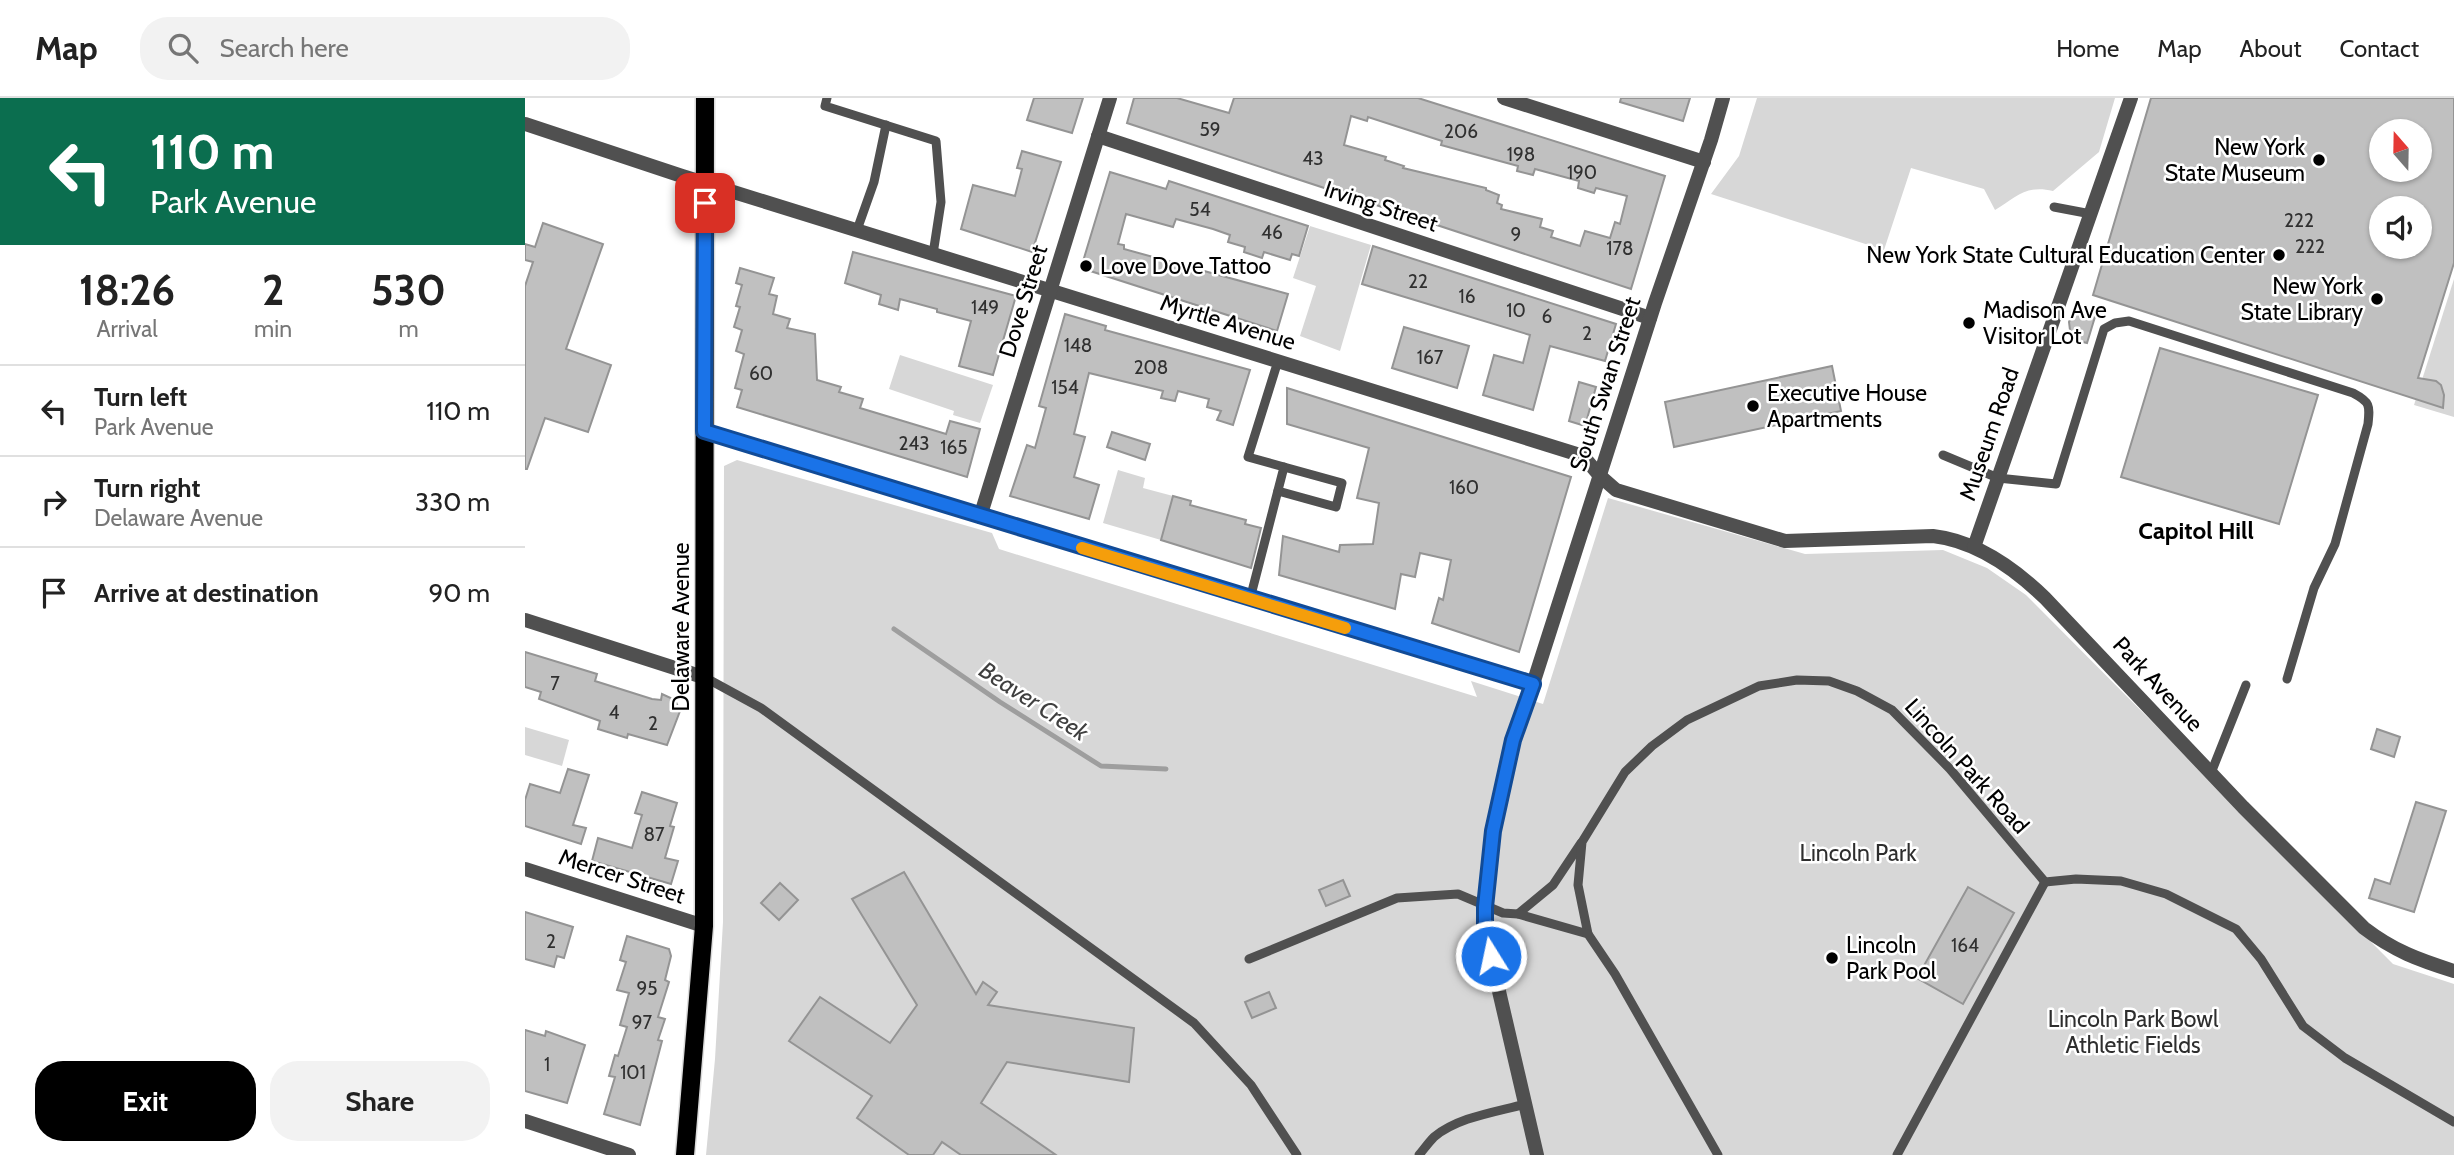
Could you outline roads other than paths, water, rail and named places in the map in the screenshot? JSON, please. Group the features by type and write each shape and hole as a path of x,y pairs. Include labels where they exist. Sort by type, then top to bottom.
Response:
{"main road":[{"name":"Delaware Avenue","path":"685,1155 704,926 705,98"}],"street":[{"name":"Dove Street","path":"980,517 1109,98"},
{"path":"1504,98 1704,162"},
{"name":"South Swan Street","path":"1537,1155 1485,931 1493,831 1513,740 1723,98"},
{"name":"Museum Road","path":"1974,547 2131,98"},
{"name":"Myrtle Avenue","path":"525,124 705,183 1583,456 1616,490 1785,541"},
{"name":"Irving Street","path":"1098,136 1650,318"},
{"path":"704,431 1533,684"},
{"name":"Park Avenue","path":"1785,541 1933,536 1951,538 1974,547 2020,574 2364,928 2386,945 2413,958 2454,971"},
{"path":"525,620 706,678"},
{"name":"Mercer Street","path":"525,869 704,926"},
{"path":"525,1121 628,1155"}],"lane":[{"path":"827,98 825,106 936,141 941,202 933,254"},
{"path":"857,230 874,181 886,125"},
{"path":"2054,207 2091,214"},
{"path":"1943,455 1998,478 2056,484 2104,329 2115,323 2129,321 2364,398 2369,407 2368,424 2335,544 2314,588 2287,679"},
{"path":"1278,361 1248,457 1342,483 1336,507 1278,491"},
{"path":"1249,599 1285,467"},
{"path":"706,678 761,708 1193,1023 1251,1085 1297,1155"},
{"name":"Lincoln Park Road","path":"1518,914 1553,885 1625,772 1652,746 1687,720 1759,686 1797,680 1829,681 1857,691 1892,710 1950,769 2045,882"},
{"path":"2211,773 2246,685"},
{"name":"Lincoln Park Road","path":"1582,842 1577,885 1588,934 1615,974 1718,1155"},
{"path":"1897,1155 2045,882 2077,879 2120,881 2166,894 2236,929 2261,958 2303,1026 2345,1058 2454,1122"},
{"path":"1249,959 1397,898 1458,894 1485,907 1588,934"},
{"path":"1419,1155 1434,1137 1449,1128 1476,1117 1525,1104"}],"waterway":[{"name":"Beaver Creek","path":"894,629 1000,702 1101,766 1166,769"}],"place":[{"name":"New York State Museum","path":"2319,160"},
{"name":"New York State Cultural Education Center","path":"2279,255"},
{"name":"Love Dove Tattoo","path":"1086,266"},
{"name":"New York State Library","path":"2377,299"},
{"name":"Madison Ave Visitor Lot","path":"1969,323"},
{"name":"Executive House Apartments","path":"1753,406"},
{"name":"Lincoln Park Pool","path":"1832,958"}],"district":[{"name":"Capitol Hill","path":"2196,530"}],"park label":[{"name":"Lincoln Park","path":"1858,853"},
{"name":"Lincoln Park Bowl Athletic Fields","path":"2133,1032"}]}
